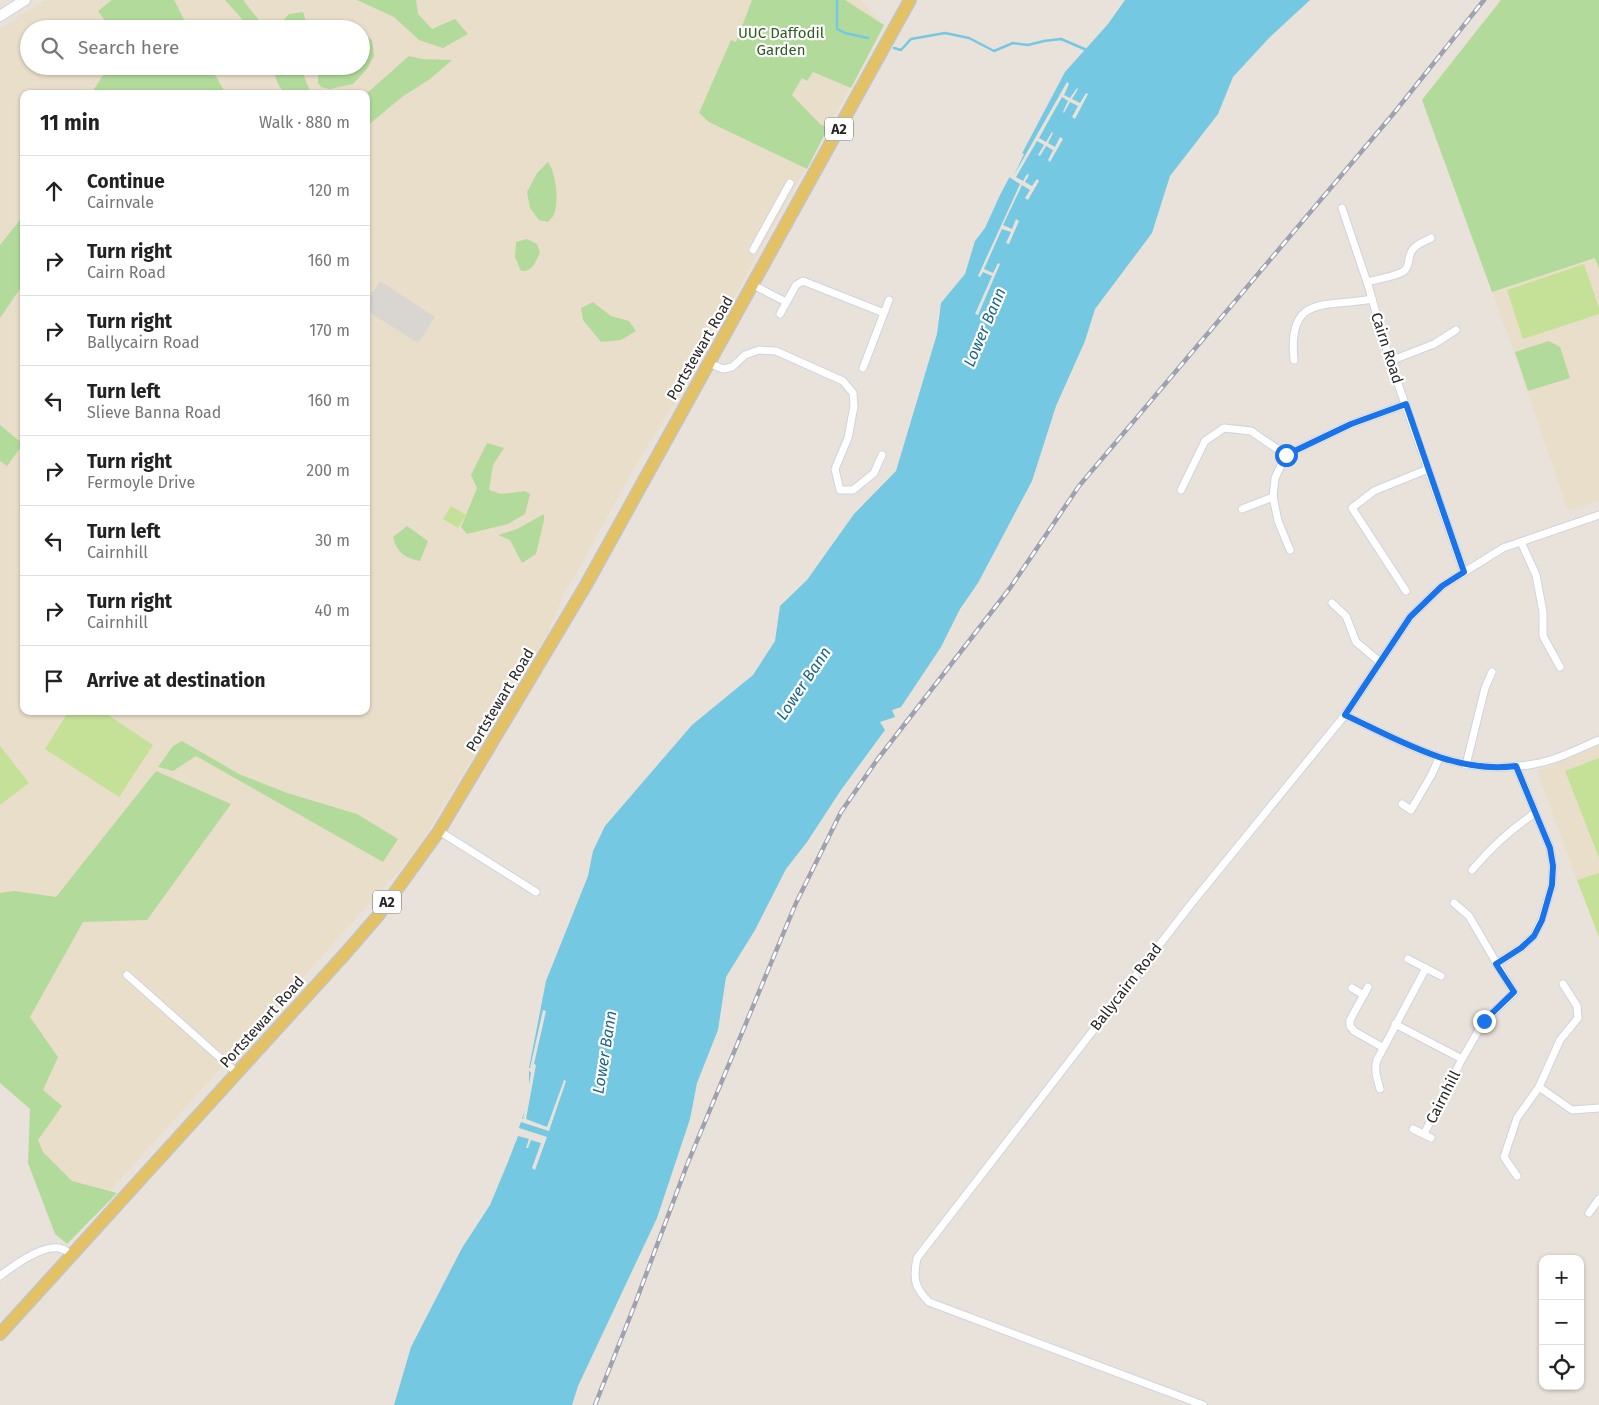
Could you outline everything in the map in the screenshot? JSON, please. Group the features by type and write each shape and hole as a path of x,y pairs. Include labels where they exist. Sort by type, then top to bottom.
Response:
{"main road":[{"path":"0,16 25,0"},
{"name":"Portstewart Road","path":"0,1334 377,917 439,831 586,585 910,0"}],"street":[{"path":"753,250 790,183"},
{"name":"Cairn Road","path":"1342,208 1367,282 1390,360 1464,572"},
{"path":"1367,282 1388,276 1397,276 1405,271 1412,251 1416,246 1431,238"},
{"path":"780,314 796,285 806,281 884,313"},
{"path":"753,285 786,302"},
{"path":"1294,360 1294,332 1298,321 1306,312 1317,305 1372,298"},
{"path":"863,368 889,300"},
{"path":"1390,360 1434,344 1456,330"},
{"path":"709,363 723,369 732,367 745,355 759,350 776,352 844,381 853,392 854,406 848,438 835,468 840,490 853,490 874,473 882,455"},
{"path":"1290,550 1278,521 1273,497 1275,478 1286,455 1351,424 1406,404"},
{"path":"1181,490 1205,441 1224,428 1251,431 1286,455"},
{"path":"1406,592 1352,508 1374,491 1428,470"},
{"path":"1242,510 1273,497"},
{"name":"Ballycairn Road","path":"1203,1405 929,1302 918,1292 914,1274 917,1258 1191,904 1345,715 1410,617 1442,586 1503,548 1599,515"},
{"path":"1521,542 1536,575 1543,612 1543,636 1560,667"},
{"path":"1332,603 1346,616 1356,642 1380,662"},
{"path":"1466,765 1485,688 1492,672"},
{"path":"1345,715 1439,758 1479,767 1535,764 1554,759 1599,740"},
{"path":"1402,804 1411,810 1439,758"},
{"path":"1496,964 1521,948 1534,936 1542,920 1552,885 1553,866 1550,848 1516,766"},
{"path":"1472,870 1511,829 1535,813"},
{"path":"439,831 536,892"},
{"name":"Cairnhill","path":"1424,1134 1484,1021 1514,992 1469,916 1454,903"},
{"path":"1408,959 1440,976"},
{"path":"1380,1089 1375,1067 1382,1047 1426,968"},
{"path":"127,976 237,1072"},
{"path":"1517,1176 1504,1157 1517,1118 1539,1087 1560,1040 1578,1018 1577,1006 1563,984"},
{"path":"1352,988 1364,995"},
{"path":"1368,988 1350,1020 1350,1026 1354,1031 1382,1047"},
{"name":"Cairnhill","path":"1395,1024 1462,1060"},
{"path":"1539,1087 1572,1110 1599,1108"},
{"name":"Cairnhill","path":"1413,1129 1432,1138"},
{"path":"1589,1213 1599,1199"},
{"path":"0,1276 15,1264 45,1249 55,1247 64,1249 72,1256"}],"shaded area":[{"path":"44,0 861,0 884,26 681,393 635,466 584,560 566,589 547,635 419,846 397,873 91,1212 35,1147 43,1106 0,1066 0,29"},
{"path":"1500,0 1599,0 1599,501 1568,511 1515,355 1422,100"},
{"path":"380,281 435,317 418,343 370,313 370,297"},
{"path":"1599,746 1599,937 1537,771"}],"green space":[{"path":"112,0 174,0 184,20 104,20 98,11"},
{"path":"225,0 243,0 259,20 243,20"},
{"path":"357,0 416,0 418,14 432,29 455,19 468,34 443,48 419,40 394,17"},
{"name":"UUC Daffodil Garden","path":"752,0 845,0 884,25 851,88 813,72 807,81 802,78 792,95 820,124 828,128 807,169 709,122 699,113 731,40 736,42"},
{"path":"1501,0 1599,0 1599,269 1595,258 1492,292 1422,100"},
{"path":"303,12 305,20 284,20 289,14"},
{"path":"370,39 372,40 374,56 370,63"},
{"path":"409,56 422,59 452,60 430,79 402,97 370,124 370,90"},
{"path":"103,75 215,75 224,90 94,90"},
{"path":"275,75 304,75 309,90 283,90"},
{"path":"318,75 361,75 353,84 330,89 321,87 318,83"},
{"path":"548,162 553,173 557,197 553,217 548,222 539,220 530,208 527,192 537,173"},
{"path":"20,220 20,289 0,318 0,245"},
{"path":"527,239 537,244 540,253 531,268 521,271 515,257 516,242"},
{"path":"1584,264 1599,308 1599,314 1523,339 1507,290"},
{"path":"593,302 611,316 629,321 636,331 621,340 601,342 583,320 581,308"},
{"path":"1549,341 1560,347 1570,378 1528,391 1515,352"},
{"path":"0,425 20,442 20,448 7,466 0,461"},
{"path":"487,443 504,448 493,465 489,490 501,494 525,491 530,494 525,514 508,524 467,534 461,527 477,488 471,475"},
{"path":"451,506 466,515 458,528 443,519"},
{"path":"544,514 536,554 522,563 510,540 498,535 517,529"},
{"path":"407,526 428,541 420,561 402,554 395,543 393,537"},
{"path":"66,715 108,715 153,745 119,797 45,749"},
{"path":"182,741 239,774 287,793 357,814 398,839 383,862 196,756 173,771 158,767 173,746"},
{"path":"0,746 29,783 0,805"},
{"path":"1599,758 1599,858 1565,771"},
{"path":"156,771 231,804 147,920 83,922 30,1017 58,1057 43,1090 62,1106 38,1140 43,1152 72,1181 117,1193 67,1244 55,1234 28,1163 30,1109 0,1083 0,893 15,891 56,897"},
{"path":"1599,873 1599,937 1577,880"}],"water":[{"name":"Lower Bann","path":"1125,0 1310,0 1269,38 1233,77 1218,114 1170,176 1152,233 1095,309 1085,341 1056,406 1032,481 978,583 960,609 941,647 901,707 892,710 895,717 880,722 885,730 786,869 755,930 726,977 718,1030 697,1083 690,1119 657,1218 578,1386 572,1405 394,1405 411,1347 462,1248 490,1205 505,1169 529,1098 529,1068 546,981 588,876 593,851 605,826 692,725 753,675 775,641 780,606 807,580 854,514 896,471 937,334 941,303 965,274 975,241 985,228 1000,195 1065,72 1108,24"}],"pier":[{"path":"1067,82 1069,84 1064,95 1070,98 1077,88 1072,99 1080,103 1086,93 1088,94 1075,119 1072,117 1078,106 1070,102 1064,113 1068,101 1062,97 1039,138 1046,142 1052,132 1048,143 1055,147 1060,137 1063,139 1050,162 1048,160 1053,150 1046,146 1040,156 1038,155 1044,145 1037,141 1016,177 1023,181 1027,174 1029,175 1025,182 1032,186 1037,179 1039,181 1028,200 1025,198 1030,190 1022,185 1003,225 1012,229 1016,219 1019,221 1009,244 1006,243 1011,232 1002,229 984,269 993,273 998,263 1000,264 978,315 975,314 992,276 983,272 980,277 978,276 1020,184 1009,177 1020,152 1024,154 1014,175"},
{"path":"543,1010 546,1011 534,1064 536,1065 526,1119 547,1127 564,1080 566,1081 549,1131 518,1121 519,1118 523,1119 531,1073 527,1068 530,1068"},
{"path":"516,1127 547,1137 535,1170 532,1168 541,1143 531,1140 528,1148 526,1148 529,1139 518,1136 506,1167 504,1166"}],"waterway":[{"path":"837,0 837,29 845,33 868,38"},
{"path":"894,48 901,50 911,39 945,33 969,38 994,51 1013,43 1028,45 1061,39 1089,51"}],"railway":[{"path":"595,1405 687,1165 796,903 841,812 877,760 1010,588 1079,486 1394,113 1484,0"}],"route":[{"path":"1286,455 1351,424 1406,404 1464,572 1442,586 1410,617 1345,715 1439,758 1458,764 1479,767 1516,766 1550,848 1553,866 1552,885 1542,920 1534,936 1521,948 1496,964 1514,992 1484,1021"}]}
